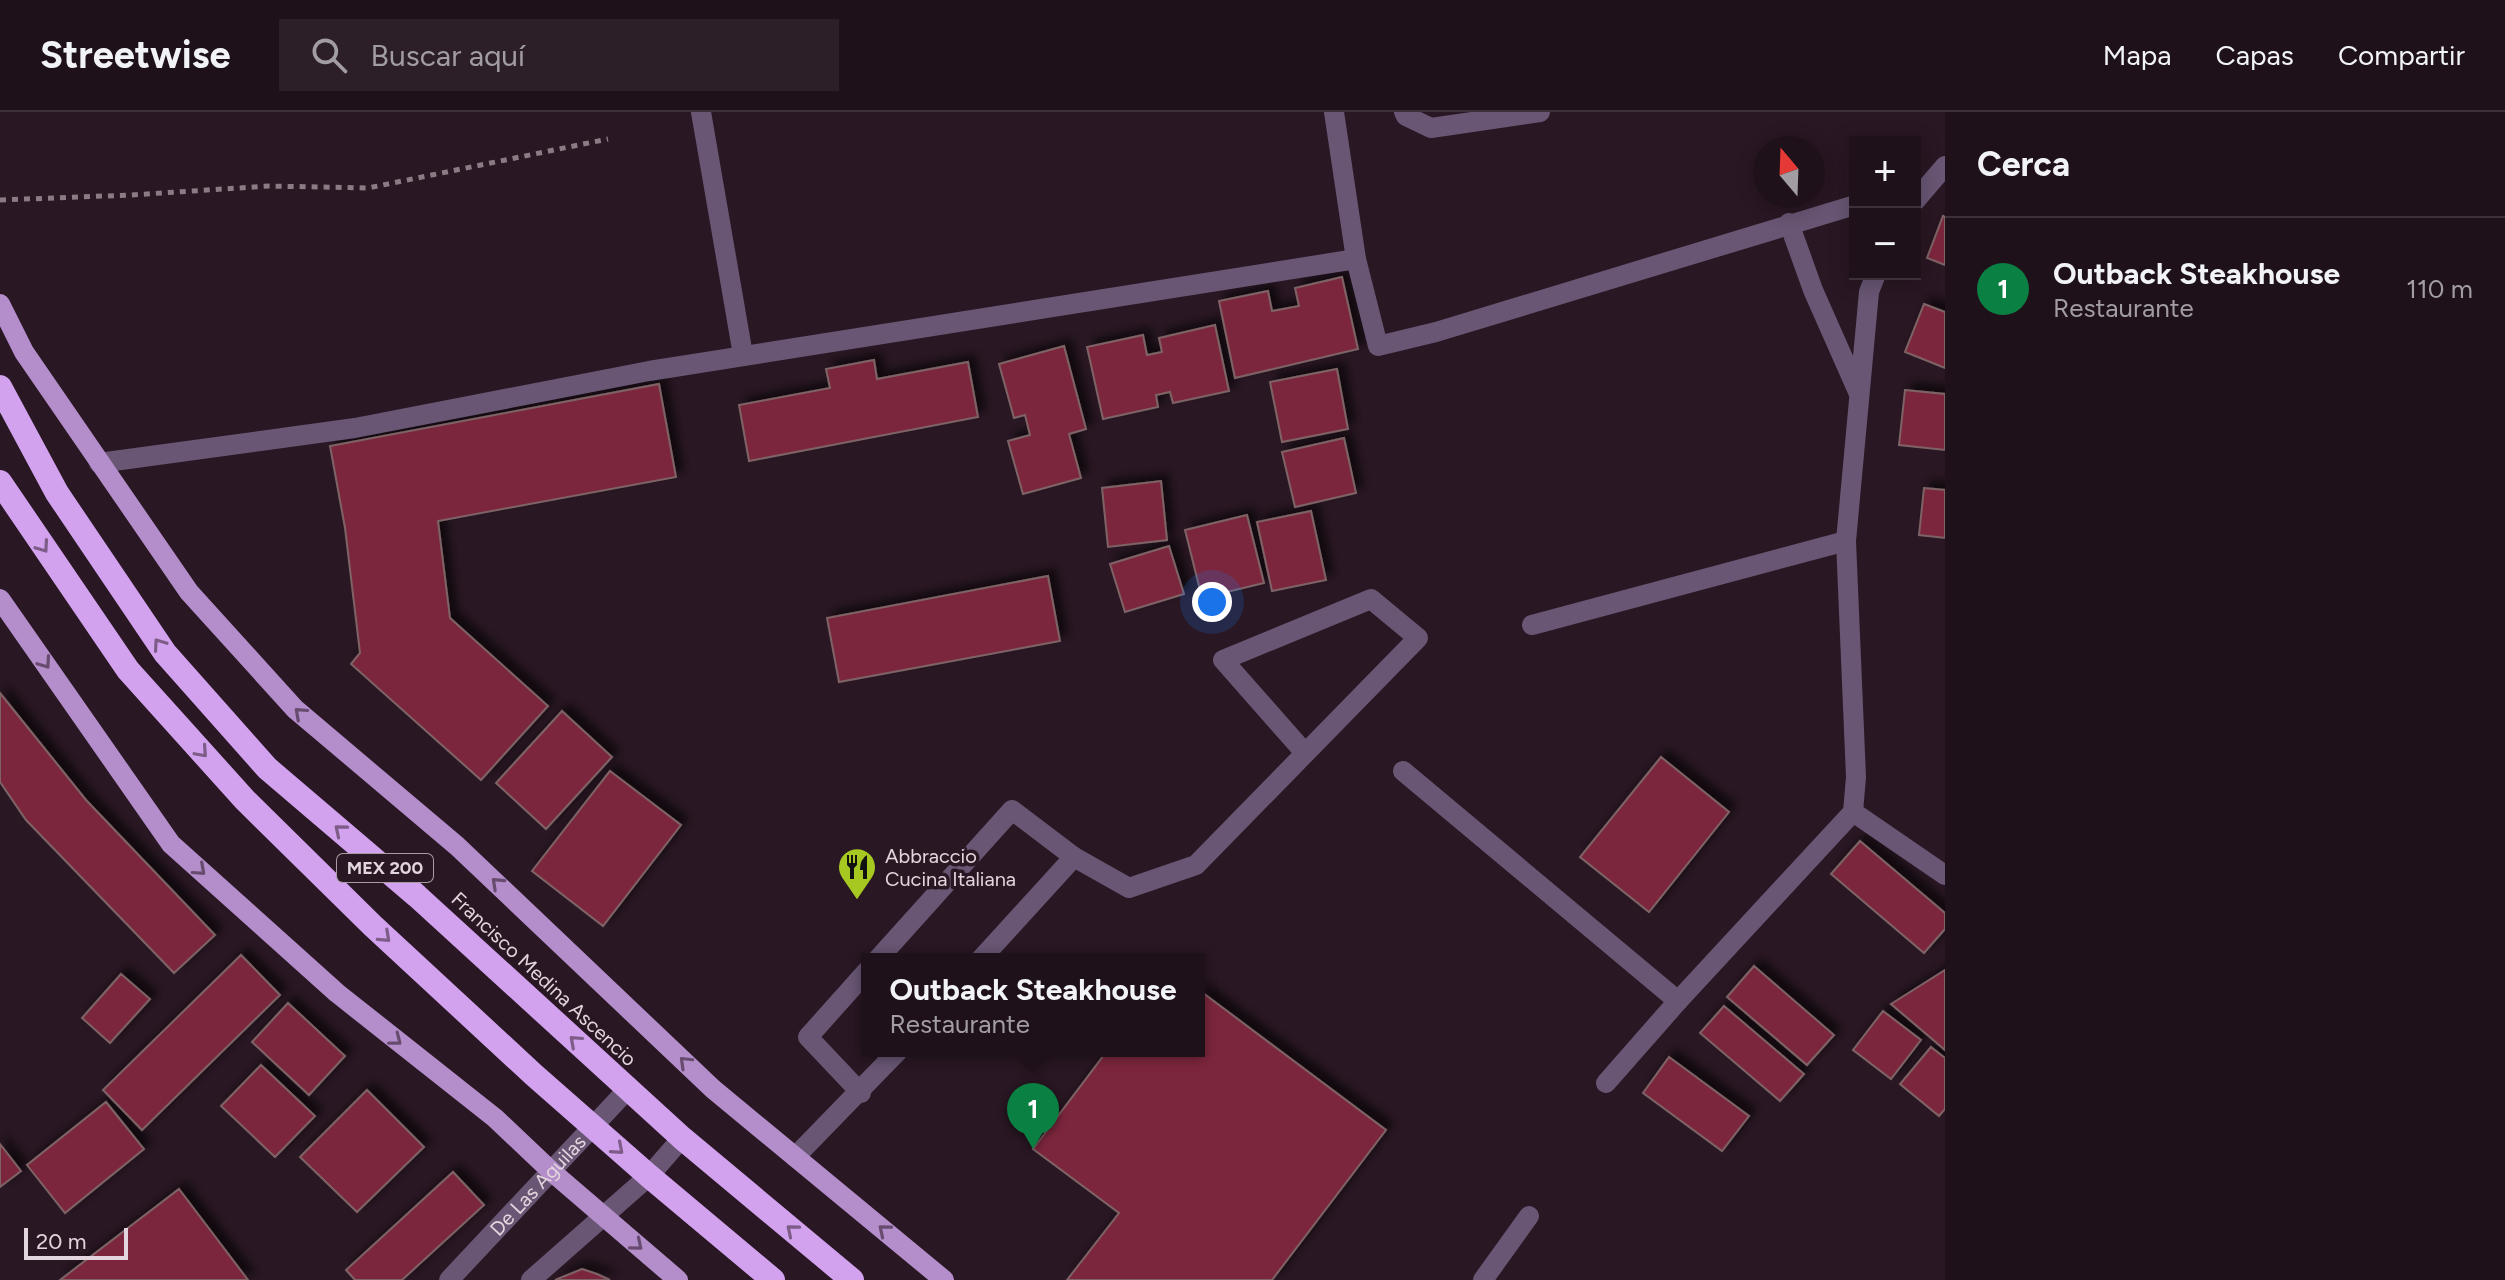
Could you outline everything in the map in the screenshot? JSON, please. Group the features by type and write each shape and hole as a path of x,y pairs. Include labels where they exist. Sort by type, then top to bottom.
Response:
{"highway":[{"name":"Francisco Medina Ascencio","path":"0,387 57,493 175,665 267,768 417,896 682,1138 852,1280"},
{"name":"MEX 200","path":"0,482 128,670 245,800 373,926 592,1126 773,1280"}],"main road":[{"path":"0,304 24,352 189,592 295,709 457,846 713,1089 944,1280"},
{"path":"0,599 171,844 337,993 495,1118 604,1218 678,1280"}],"street":[{"path":"701,112 743,355"},
{"path":"1334,112 1356,259 1378,346 1436,332 1849,207"},
{"path":"1404,112 1406,116 1431,128 1540,112"},
{"path":"1922,186 1945,166"},
{"path":"1789,223 1813,290 1859,394"},
{"path":"99,463 355,428 743,355 1356,259"},
{"path":"1606,1083 1853,812 1856,777 1846,541 1869,292 1874,280"},
{"path":"1532,625 1846,541"},
{"path":"883,953 1012,810 1074,857 1129,888 1196,865 1418,638 1371,599 1223,660 1305,753"},
{"path":"1403,771 1678,1001"},
{"path":"1853,812 1945,875"},
{"path":"986,953 1074,857"},
{"path":"861,978 808,1037 861,1093"},
{"path":"795,1157 861,1093 893,1057"},
{"name":"De Las Aguilas","path":"449,1280 628,1089"},
{"path":"531,1280 649,1176 682,1138"},
{"path":"1483,1280 1529,1216"}],"path":[{"path":"0,200 269,186 368,188 608,139"}],"building":[{"path":"1945,217 1945,265 1927,258"},
{"path":"1342,277 1358,349 1235,378 1219,301 1268,291 1272,311 1299,306 1295,288"},
{"path":"1924,304 1945,312 1945,368 1905,352"},
{"path":"1215,325 1229,391 1173,403 1170,392 1156,395 1158,407 1103,419 1087,347 1143,335 1147,355 1162,352 1159,338"},
{"path":"1064,346 1086,429 1069,434 1081,478 1023,494 1008,441 1030,435 1025,415 1014,418 999,364"},
{"path":"874,360 877,379 968,362 978,417 749,461 739,405 830,388 826,369"},
{"path":"1337,369 1348,429 1282,442 1270,382"},
{"path":"659,384 676,477 438,521 450,618 548,706 481,780 351,664 360,653 345,528 330,446"},
{"path":"1905,390 1945,394 1945,450 1899,445"},
{"path":"1344,438 1356,493 1295,507 1282,452"},
{"path":"1161,481 1167,540 1108,547 1102,488"},
{"path":"1924,488 1945,490 1945,538 1919,535"},
{"path":"1311,511 1326,580 1272,591 1257,522"},
{"path":"1247,515 1264,583 1202,598 1185,530"},
{"path":"1169,546 1184,594 1125,612 1110,564"},
{"path":"1048,576 1060,641 839,682 827,618"},
{"path":"0,693 86,800 215,935 174,973 26,820 0,782"},
{"path":"562,711 612,757 546,829 496,783"},
{"path":"1661,757 1729,812 1649,912 1580,857"},
{"path":"610,771 681,825 603,926 532,871"},
{"path":"1860,841 1945,913 1945,929 1924,953 1831,874"},
{"path":"241,955 280,995 142,1130 103,1090"},
{"path":"1754,966 1834,1035 1807,1065 1727,997"},
{"path":"1945,970 1945,1050 1891,1004"},
{"path":"121,974 150,999 110,1043 82,1018"},
{"path":"1205,994 1386,1130 1272,1280 1067,1280 1119,1213 1033,1149 1102,1057 1205,1057"},
{"path":"288,1003 345,1056 309,1095 252,1042"},
{"path":"1724,1006 1804,1074 1780,1101 1700,1033"},
{"path":"1883,1011 1921,1040 1891,1079 1853,1050"},
{"path":"1931,1047 1945,1058 1945,1109 1939,1116 1900,1084"},
{"path":"1669,1057 1749,1116 1722,1151 1643,1093"},
{"path":"261,1065 315,1116 275,1157 221,1106"},
{"path":"367,1090 424,1147 357,1212 300,1157"},
{"path":"106,1102 144,1149 65,1213 27,1165"},
{"path":"0,1144 21,1171 0,1187"},
{"path":"453,1172 484,1205 402,1280 355,1280 346,1270"},
{"path":"179,1189 248,1280 60,1280"},
{"path":"582,1269 597,1274 610,1280 555,1280"}],"place":[{"name":"Abbraccio Cucina Italiana","path":"857,901"},
{"name":"Outback Steakhouse","path":"1033,1149"}]}
